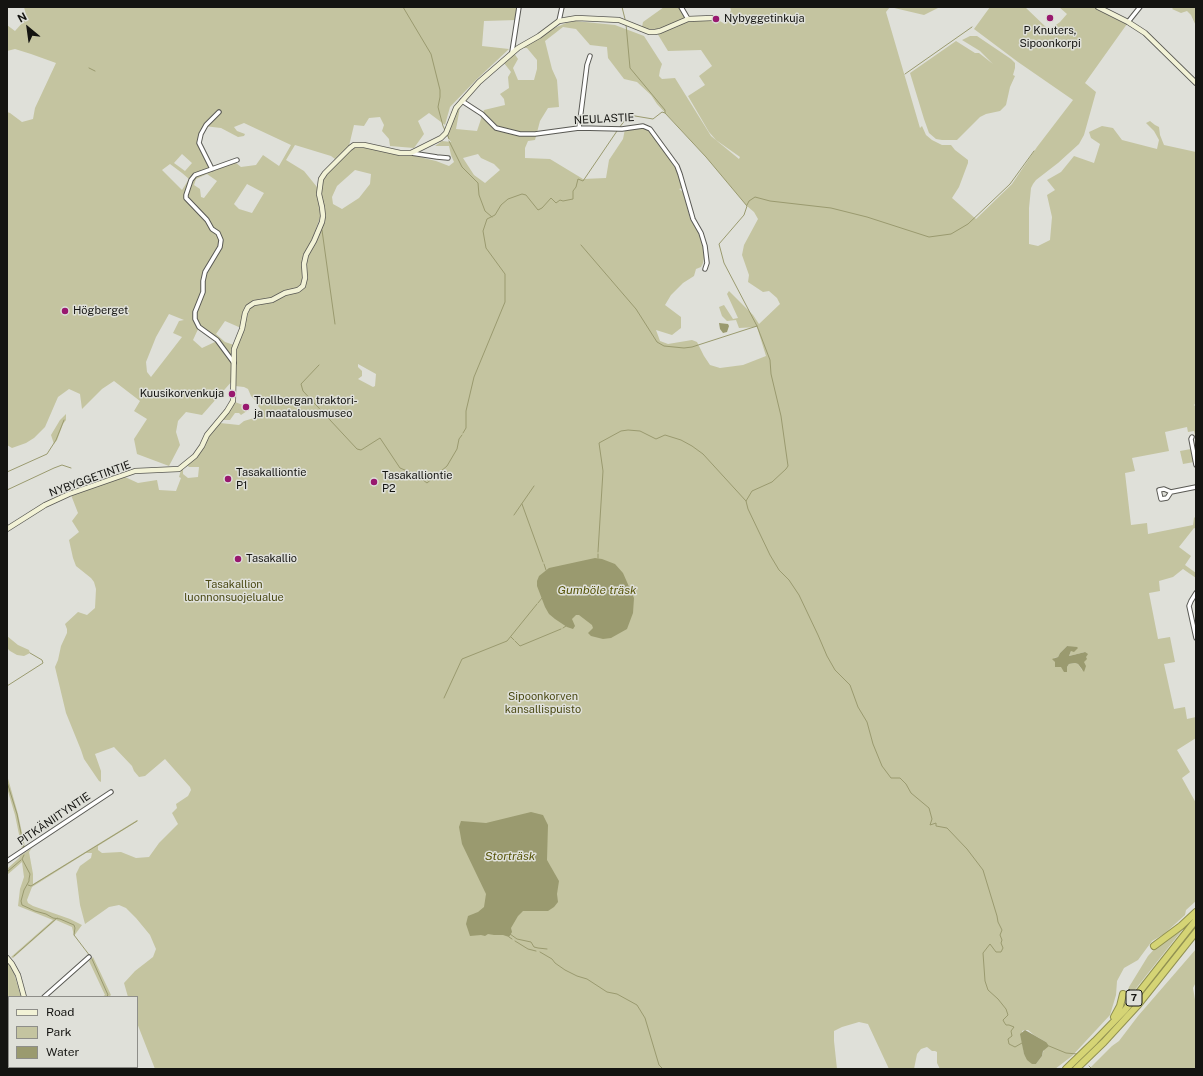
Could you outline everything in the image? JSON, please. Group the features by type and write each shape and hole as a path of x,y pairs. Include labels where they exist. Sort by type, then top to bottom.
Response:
{"highway":[{"path":"1154,946 1181,926 1196,912"},
{"name":"7","path":"1066,1069 1107,1028 1143,988 1196,920"},
{"name":"7","path":"1076,1069 1104,1042 1138,1005 1196,932"},
{"path":"1107,1028 1120,1006 1123,994"}],"street":[{"path":"512,52 511,49 517,26 519,7"},
{"path":"559,21 562,7"},
{"path":"681,7 688,20"},
{"path":"1098,7 1128,22 1145,33 1196,83"},
{"path":"1128,22 1140,7"},
{"path":"411,153 441,138 446,133 456,108 479,82 525,42 539,36 559,21 569,18 619,20 649,32 655,32 688,20 712,18"},
{"path":"579,128 590,56"},
{"name":"NEULASTIE","path":"462,101 482,114 496,128 505,131 529,134 579,128 619,129 643,126 650,129 677,166 693,219 703,239 706,254 705,269"},
{"path":"212,169 199,143 201,134 206,125 219,112"},
{"name":"NYBYGGETINTIE","path":"7,529 53,501 134,471 152,469 175,470 182,467 199,452 208,435 227,412 233,401 234,349 242,329 245,313 248,307 254,303 272,300 286,293 298,290 303,286 305,278 304,264 306,255 322,222 323,211 318,188 325,173 345,151 354,145 364,145 400,153 411,153"},
{"path":"411,153 437,158 448,158"},
{"path":"234,363 217,340 199,327 195,319 203,292 205,272 220,247 221,240 218,233 212,229 207,220 186,198 186,195 191,180 195,175 237,160"},
{"path":"1192,437 1191,439 1196,465"},
{"path":"1171,492 1196,487"},
{"path":"1196,593 1189,606 1196,638"},
{"name":"PITKÄNIITYNTIE","path":"7,861 111,792"},
{"path":"45,996 89,957"},
{"path":"7,958 15,969 19,978 24,996"}],"green space":[{"path":"24,7 518,7 517,20 484,21 482,46 509,49 450,107 445,125 429,113 418,121 424,134 414,148 390,146 389,139 382,131 384,125 380,117 369,118 364,126 354,125 349,146 335,159 331,156 295,145 286,160 304,171 317,187 321,215 312,240 304,254 302,264 303,278 301,285 272,299 250,303 241,328 225,321 216,334 225,342 234,345 232,361 233,380 202,415 186,412 178,421 176,432 180,445 169,466 137,454 134,439 147,419 134,411 140,401 114,381 102,389 82,409 80,394 69,389 58,397 45,427 34,438 26,443 12,448 7,445 7,112 22,122 33,119 35,108 56,63 15,49 7,51 7,25 15,31 23,22 26,15","holes":["244,123 291,145 279,166 263,155 256,165 241,167 235,162 211,171 197,143 199,133 204,126 221,128 238,137 244,136 245,134 237,131 234,127","182,154 192,163 185,171 174,163","170,164 189,179 182,190 162,170","207,174 217,181 204,198 201,197 200,189 194,185 196,179","247,184 264,193 252,213 239,209 234,204","169,314 184,320 179,321 173,333 182,337 151,377 147,372 146,362 156,337","198,325 217,341 202,348 193,340 199,327"]},
{"path":"664,7 678,7 684,14 685,18 663,28 650,30 642,27 643,22"},
{"path":"730,7 890,7 886,12 920,128 922,126 926,135 932,140 942,145 951,145 968,160 959,187 952,198 976,219 1012,184 1037,147 1073,100 974,29 990,7 1025,7 1049,30 1060,22 1067,14 1059,7 1095,7 1127,24 1085,83 1096,92 1084,135 1079,144 1036,180 1031,188 1029,208 1029,244 1038,246 1050,240 1052,217 1047,195 1055,190 1047,180 1061,172 1074,156 1094,163 1100,144 1091,138 1089,132 1102,126 1113,128 1122,140 1157,149 1159,140 1154,131 1146,123 1150,121 1159,127 1164,145 1196,152 1196,403 1194,405 1196,407 1196,439 1194,431 1188,432 1187,427 1165,432 1169,451 1132,458 1135,471 1125,473 1131,525 1147,523 1148,534 1193,525 1194,518 1196,516 1196,529 1194,528 1179,547 1191,556 1185,565 1196,573 1196,578 1183,569 1173,577 1159,581 1160,591 1149,593 1158,639 1170,637 1175,662 1164,664 1174,709 1185,707 1187,719 1196,717 1196,738 1177,750 1190,772 1182,778 1196,803 1196,901 1186,910 1185,915 1164,934 1152,941 1138,960 1124,968 1117,981 1116,995 1110,1015 1072,1056 1055,1069 940,1069 937,1063 937,1052 932,1051 927,1047 921,1049 917,1054 914,1069 889,1069 868,1024 859,1022 834,1031 837,1069 155,1069 138,1026 138,996 128,996 124,983 135,971 153,957 156,949 150,935 136,918 126,908 119,905 109,907 85,924 80,905 76,874 80,866 91,858 92,853 86,853 32,887 27,900 28,903 33,906 70,919 82,925 74,936 72,927 56,920 13,958 11,957 53,920 18,906 20,889 24,877 22,862 7,875 7,869 20,856 32,848 29,852 33,874 33,884 137,820 138,821 98,846 98,850 102,853 121,852 136,858 149,857 159,843 178,824 172,813 177,808 176,804 188,796 191,790 165,759 145,776 139,777 132,766 114,747 95,754 101,771 101,782 84,759 66,713 55,667 61,646 67,633 65,624 78,612 87,615 95,608 96,589 94,582 76,566 69,540 79,532 72,521 78,513 71,495 125,477 138,483 157,480 159,490 176,491 181,478 179,477 181,470 183,470 183,474 188,478 198,477 199,467 189,467 187,465 200,453 211,433 220,423 239,425 244,421 254,418 262,411 251,396 248,389 235,386 236,349 250,308 255,305 273,302 286,294 302,289 306,260 323,222 320,193 323,180 327,174 347,152 359,146 399,155 411,155 449,166 454,162 449,146 435,146 442,141 451,142 447,136 457,109 460,107 456,129 477,131 484,110 505,105 504,99 500,94 509,88 508,77 511,72 504,63 514,53 518,59 513,68 518,80 534,80 537,69 537,60 527,48 522,48 552,29 575,21 615,25 644,36 662,64 659,76 662,79 675,78 711,136 739,159 740,157 716,140 709,132 688,96 705,85 699,76 712,66 701,50 668,51 657,33 687,21 718,20 725,24 731,10","holes":["563,27 576,29 590,45 607,47 608,58 624,79 637,82 651,95 657,104 754,212 758,219 744,245 742,255 749,275 748,282 763,292 769,291 777,298 780,304 759,324 753,315 729,291 727,294 738,318 733,319 724,305 719,307 722,316 727,321 736,320 739,328 757,327 766,356 743,365 720,368 710,365 697,342 692,340 668,344 660,341 656,330 672,335 681,328 681,317 665,305 671,295 683,283 694,276 696,269 701,267 705,253 702,239 690,218 683,192 679,189 682,188 677,170 648,128 625,129 623,139 609,160 606,178 583,179 550,159 525,158 525,148 528,141 535,140 540,121 548,108 559,107 557,80 552,69 545,41","478,154 481,158 494,164 500,170 485,183 474,175 463,158","355,170 371,174 370,184 359,198 342,209 333,204 332,197 337,186","358,364 376,374 375,386 373,387 358,379 362,376 362,371 358,367","1067,646 1070,647 1071,651 1069,656 1085,652 1085,660 1082,670 1078,664 1075,663 1069,664 1067,667 1058,667 1054,658 1058,657","1028,1030 1046,1042 1042,1056 1036,1064 1024,1054 1022,1031"]},
{"path":"890,7 940,7 924,15"},
{"path":"1174,7 1196,7 1196,26 1191,15 1187,11 1181,13 1172,9"},
{"path":"970,36 977,36 1015,63 1013,75 1015,76 1010,87 1006,105 1000,111 980,117 957,140 936,139 929,133 910,73 956,41 975,53 979,53 993,64 980,51 962,40"},
{"path":"235,402 248,407 248,409 245,409 248,410 241,415 239,413 235,413 230,420 224,420 223,418"},
{"path":"66,414 66,420 54,444 51,435 60,420"},
{"path":"1191,449 1194,462 1183,464 1180,451"},
{"path":"7,636 18,645 29,650 30,653 24,656 17,655 10,651 7,648"},
{"path":"7,775 18,814 25,847 22,849 15,815 7,788"},
{"path":"1183,929 1130,996 1126,998 1129,987 1148,956 1159,944"},
{"path":"1196,949 1196,982 1193,988 1196,1005 1196,1069 1089,1069 1119,1041 1138,1016"},
{"path":"93,957 111,995 110,996 104,996 105,995 89,961"},
{"path":"7,961 14,973 21,996 8,996 8,1068 18,1069 7,1069"}],"water":[{"path":"719,323 728,324 729,326 727,332 723,333 720,329"},
{"name":"Gumböle träsk","path":"595,558 615,564 623,573 634,598 633,613 627,629 611,638 603,639 591,636 588,633 593,628 592,625 579,615 576,615 572,619 575,626 573,629 555,619 549,614 545,607 537,586 539,576 549,568"},
{"path":"1067,646 1078,648 1074,652 1071,651 1069,656 1085,652 1088,654 1086,657 1087,659 1084,662 1086,666 1084,672 1078,664 1075,663 1069,664 1067,667 1067,672 1064,672 1061,667 1055,667 1055,662 1052,659 1058,657"},
{"name":"Storträsk","path":"531,812 543,815 548,825 547,860 559,881 557,894 558,902 548,911 523,911 518,916 511,928 512,932 509,937 488,934 485,936 470,936 466,924 468,916 478,912 484,907 486,894 462,844 459,827 461,821 486,823"},
{"path":"1025,1030 1046,1042 1049,1046 1043,1051 1042,1056 1036,1064 1032,1064 1027,1060 1024,1054 1020,1034"}],"waterway":[{"path":"403,7 431,54 440,90 438,107 445,130"},
{"path":"622,7 625,19"},
{"path":"626,24 630,68 665,110 665,113 706,157 747,206 744,215 719,244 724,263 757,326 770,360 771,374 781,416 788,466 772,482 752,491 746,501 748,509 770,555 779,570 789,580 799,595 835,670 850,685 858,707 867,722 873,744 882,766 891,778 900,778 906,784 911,793 929,808 932,819 930,825 936,823 936,826 947,828 967,849 983,870 998,922 1002,930 1000,935 1003,948 1001,952 996,952 990,944 983,953 985,981 988,990 1006,1009 1008,1015 1003,1020 1004,1022 1006,1025 1014,1027 1011,1031 1012,1036 1008,1039 1009,1044 1015,1047 1022,1043"},
{"path":"905,74 972,27"},
{"path":"89,68 95,71"},
{"path":"619,128 629,115 653,119 662,112 665,113"},
{"path":"463,433 466,428 466,411 474,377 505,302 505,274 486,248 483,231 487,219 495,215 501,205 508,199 522,194 526,195 538,210 542,208 551,198 556,203 560,200 563,201 573,199 573,191 576,187 578,179 583,181 617,131"},
{"path":"447,133 449,139"},
{"path":"449,141 462,167 478,183 479,195 485,211 492,217"},
{"path":"747,205 749,201 755,197 770,201 831,208 867,217 929,237 951,234 968,224 1010,184 1034,151"},
{"path":"322,230 335,324"},
{"path":"581,245 636,309 657,342 664,346 684,348 692,347 757,326"},
{"path":"319,365 301,384 303,391 357,449 361,450 380,438 400,468 417,475"},
{"path":"7,472 47,454 56,440 64,420"},
{"path":"598,552 603,471 599,443 621,431 640,431 656,439 665,435 681,440 692,446 703,454 746,501"},
{"path":"419,477 427,483 447,466 457,449 459,439 462,435"},
{"path":"7,490 62,465 71,468"},
{"path":"514,515 534,486"},
{"path":"522,504 543,562"},
{"path":"544,564 546,570"},
{"path":"538,603 542,598"},
{"path":"444,698 462,659 507,641 537,604"},
{"path":"515,641 520,646 561,629"},
{"path":"511,637 514,640"},
{"path":"7,686 43,663 42,660 30,653"},
{"path":"7,782 17,814 24,848"},
{"path":"28,885 31,886 137,821"},
{"path":"24,855 22,859 30,874 29,881 24,890 21,901 22,905 74,925 74,935 90,956"},
{"path":"7,872 21,860"},
{"path":"14,956 57,918"},
{"path":"510,934 517,939 531,942 534,947 547,949"},
{"path":"515,941 528,949 536,951"},
{"path":"540,952 552,959 565,970 587,979 607,992 617,994 637,1005 645,1018 659,1065 663,1069"},
{"path":"92,959 108,995 107,996"},
{"path":"1049,1046 1066,1053 1077,1054"},
{"path":"1089,1066 1092,1069"}],"place":[{"name":"P Knuters, Sipoonkorpi","path":"1050,18"},
{"name":"Nybyggetinkuja","path":"716,19"},
{"name":"Högberget","path":"65,311"},
{"name":"Kuusikorvenkuja","path":"232,394"},
{"name":"Trollbergan traktori- ja maatalousmuseo","path":"246,407"},
{"name":"Tasakalliontie P1","path":"228,479"},
{"name":"Tasakalliontie P2","path":"374,482"},
{"name":"Tasakallio","path":"238,559"}],"park label":[{"name":"Tasakallion luonnonsuojelualue","path":"234,591"},
{"name":"Sipoonkorven kansallispuisto","path":"543,703"}]}
